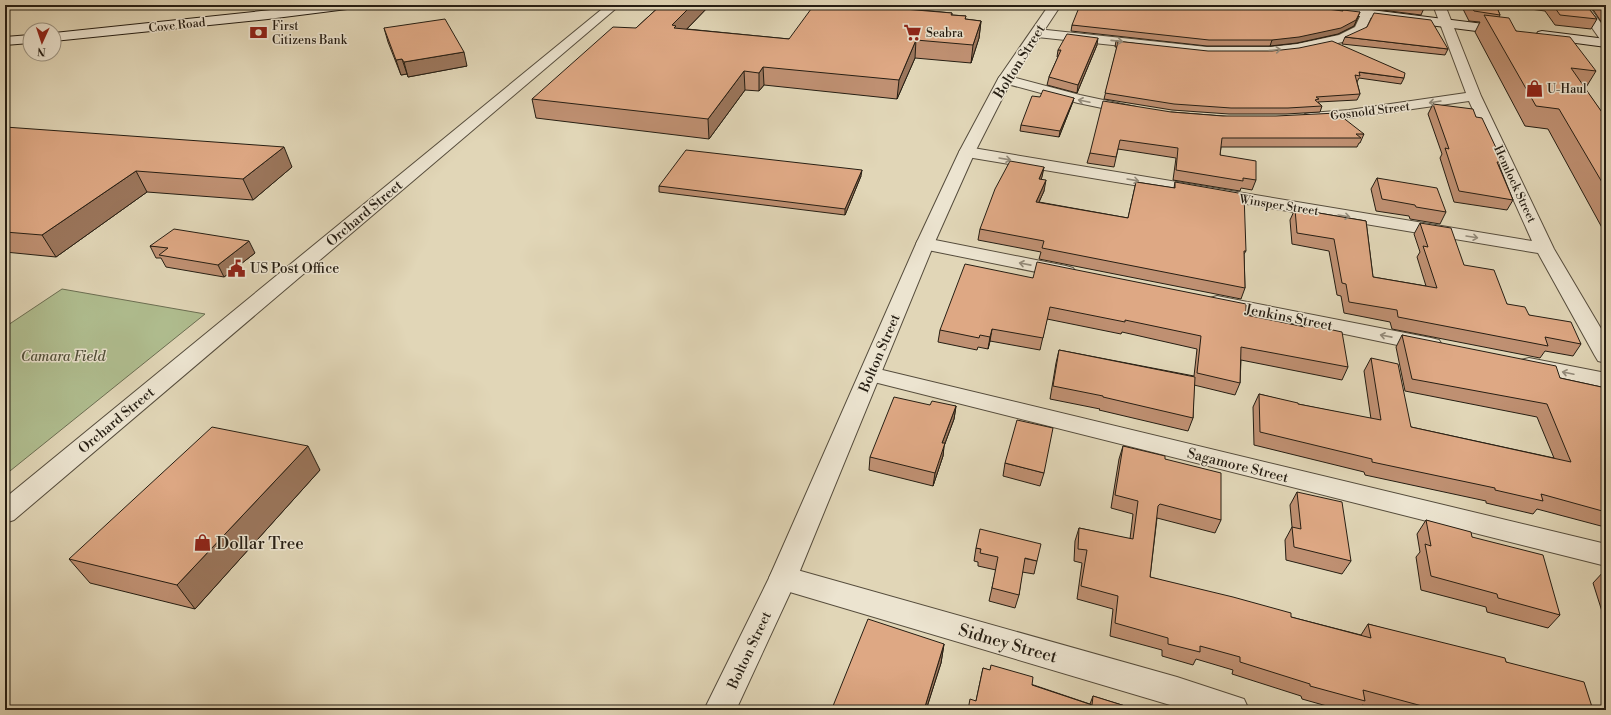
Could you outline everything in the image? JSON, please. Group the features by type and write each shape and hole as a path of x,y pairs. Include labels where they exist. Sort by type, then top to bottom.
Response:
{"street":[{"name":"Cove Road","path":"62,36 268,15 347,5"},
{"name":"Orchard Street","path":"5,513 614,5"},
{"name":"Bolton Street","path":"720,710 783,578 925,244 966,152 1005,79 1055,5"},
{"path":"1303,5 1518,32"},
{"name":"Hemlock Street","path":"1439,5 1474,96 1545,249 1606,356"},
{"path":"1582,5 1606,39"},
{"path":"1037,33 1207,51 1270,51 1297,48 1343,38 1360,29 1367,13"},
{"path":"1534,34 1606,43"},
{"path":"6,42 22,40"},
{"path":"1005,79 1078,100 1145,112"},
{"name":"Gosnold Street","path":"1298,118 1349,114 1474,96"},
{"name":"Winsper Street","path":"966,152 1545,249"},
{"path":"925,244 1080,275"},
{"name":"Jenkins Street","path":"1196,298 1448,348"},
{"path":"1508,361 1606,381"},
{"name":"Sagamore Street","path":"870,374 1606,554"},
{"name":"Sidney Street","path":"783,578 1177,692 1233,710"}],"green space":[{"name":"Camara Field","path":"62,289 205,314 5,475 5,327"}],"building":[{"path":"661,5 692,5 672,25 676,26 674,28 789,39 814,5 906,5 904,9 952,13 951,15 966,16 965,19 981,21 973,45 916,40 899,80 763,67 759,73 744,71 708,119 532,99 613,27 636,28"},
{"path":"1080,5 1303,5 1360,12 1356,20 1341,28 1299,37 1272,40 1209,40 1072,25"},
{"path":"1470,5 1496,5 1500,15 1474,11"},
{"path":"1553,5 1586,5 1597,19 1560,15"},
{"path":"1602,5 1606,5 1606,11"},
{"path":"1374,13 1431,20 1448,49 1345,37 1367,27"},
{"path":"1484,15 1509,18 1516,31 1570,37 1596,71 1571,68 1606,118 1606,189 1559,109 1536,106"},
{"path":"445,19 464,52 404,62 402,59 396,60 384,28"},
{"path":"1067,34 1098,38 1078,85 1049,77 1061,50 1058,50"},
{"path":"1116,41 1208,51 1272,51 1299,48 1332,41 1405,73 1404,78 1359,72 1360,76 1355,75 1360,94 1316,97 1319,99 1315,100 1322,106 1288,108 1231,108 1174,104 1105,93 1118,42"},
{"path":"1043,90 1074,98 1060,131 1021,125 1032,96 1040,97"},
{"path":"1103,101 1171,112 1223,116 1276,116 1337,113 1364,134 1356,134 1361,138 1222,138 1220,155 1256,161 1256,180 1243,178 1243,181 1176,170 1178,148 1120,140 1116,157 1090,153"},
{"path":"1433,104 1473,109 1476,117 1482,118 1498,152 1496,152 1501,162 1497,162 1513,200 1459,191 1445,148 1449,149"},
{"path":"5,127 284,147 243,179 136,171 42,235 5,232"},
{"path":"686,150 862,170 845,209 659,186"},
{"path":"1010,161 1044,167 1039,179 1046,180 1036,202 1128,218 1136,182 1175,188 1175,182 1244,194 1246,251 1244,251 1245,288 1042,248 1044,241 980,229 995,189"},
{"path":"1377,178 1437,188 1446,212 1382,199"},
{"path":"1295,209 1366,221 1373,277 1437,288 1423,246 1428,247 1420,223 1451,228 1464,265 1494,270 1507,304 1525,307 1529,315 1571,322 1581,344 1545,337 1548,346 1398,317 1397,310 1349,302 1346,284 1342,283 1334,239 1297,233"},
{"path":"174,229 249,241 218,265 159,255 168,248 150,246"},
{"path":"1037,262 1246,304 1246,315 1305,327 1305,324 1342,332 1348,367 1241,347 1240,383 1197,373 1201,336 1125,320 1125,322 1050,307 1043,338 992,329 990,337 980,335 979,338 940,330 965,264 1033,278"},
{"path":"1402,335 1556,366 1560,378 1606,388 1606,512 1541,494 1543,501 1495,490 1495,488 1372,462 1372,459 1260,432 1259,394 1298,404 1381,420 1371,358 1398,364 1411,427 1571,462 1547,404 1412,379"},
{"path":"1059,350 1195,377 1193,418 1103,396 1053,386"},
{"path":"894,397 930,405 932,401 956,406 942,443 945,443 935,473 870,457"},
{"path":"1017,420 1053,428 1044,473 1005,463"},
{"path":"212,427 308,446 177,585 69,559"},
{"path":"1123,446 1165,456 1165,459 1221,473 1221,520 1160,504 1158,506 1150,577 1291,613 1291,617 1371,638 1368,624 1505,658 1506,662 1584,682 1593,710 1445,710 1440,708 1440,710 1437,710 1363,690 1365,701 1310,686 1310,684 1240,662 1240,657 1200,646 1200,652 1168,644 1168,638 1115,623 1118,596 1081,586 1087,550 1078,549 1079,528 1133,539 1138,501 1115,495"},
{"path":"1297,492 1342,502 1351,561 1294,547 1292,527 1301,529"},
{"path":"1426,520 1471,532 1472,537 1543,555 1560,615 1498,598 1497,594 1431,576 1425,544 1431,546"},
{"path":"980,529 1041,544 1037,561 1025,558 1019,595 992,588 998,557 980,553 981,549 976,548"},
{"path":"868,619 944,644 924,710 846,710 833,706"},
{"path":"991,665 1033,677 1032,685 1092,705 1093,696 1138,710 968,710 970,699 976,701 983,668 990,670"}],"place":[{"name":"First Citizens Bank","path":"259,33"},
{"name":"Seabra","path":"913,33"},
{"name":"U-Haul","path":"1534,89"},
{"name":"US Post Office","path":"237,268"},
{"name":"Dollar Tree","path":"203,543"}]}
